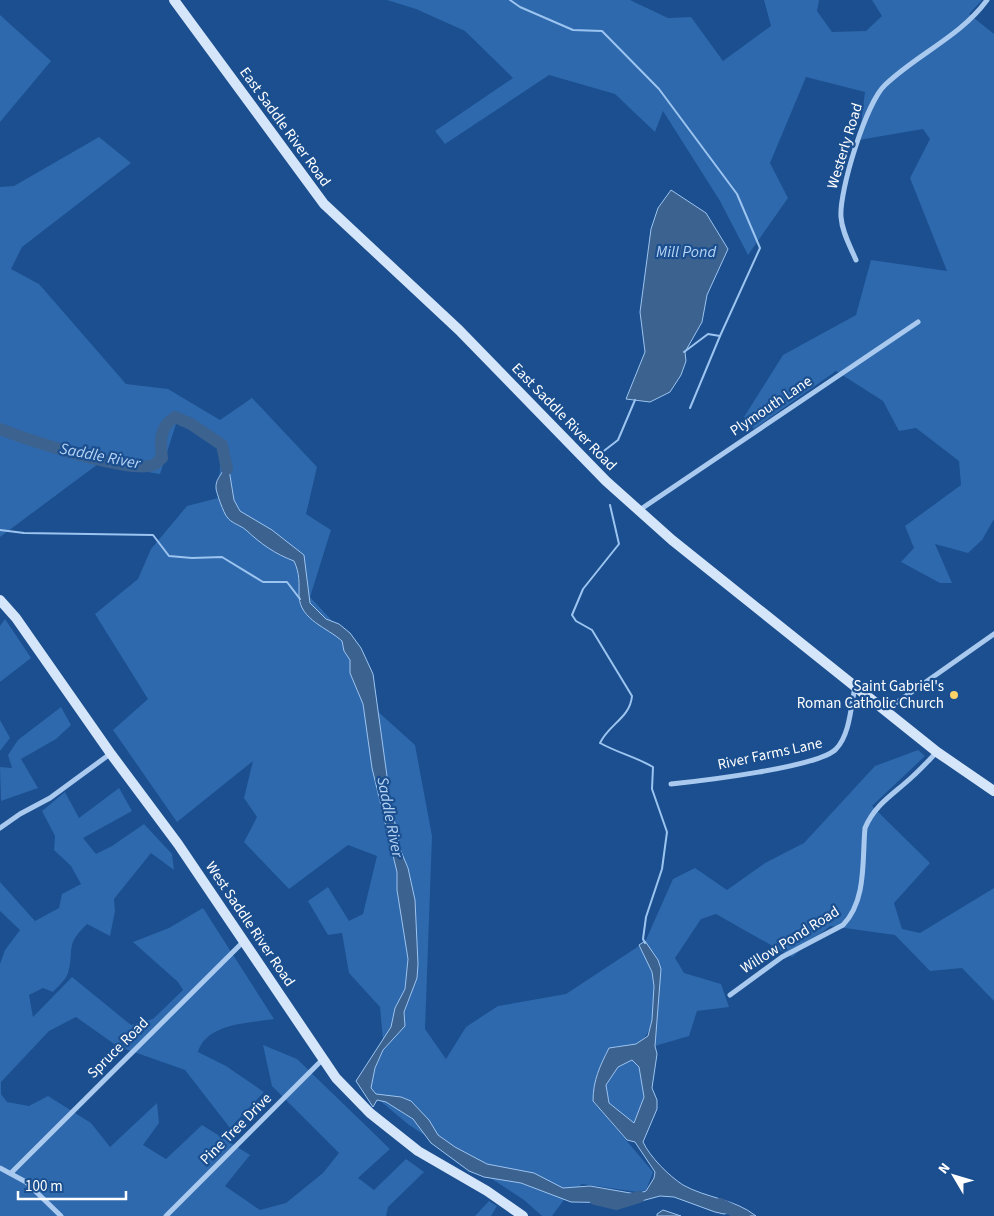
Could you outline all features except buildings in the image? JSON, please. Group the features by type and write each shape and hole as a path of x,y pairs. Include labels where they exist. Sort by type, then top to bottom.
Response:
{"street":[{"name":"East Saddle River Road","path":"174,0 324,204 430,300 606,482 637,511 936,752 994,791"},
{"name":"Westerly Road","path":"856,260 843,229 841,204 866,115 873,99 887,83 964,26 987,0"},
{"name":"Plymouth Lane","path":"637,511 918,322"},
{"name":"West Saddle River Road","path":"0,600 16,618 111,754 178,844 322,1060 354,1098 386,1127 418,1151 487,1191 522,1216"},
{"path":"886,710 994,634"},
{"name":"River Farms Lane","path":"671,784 800,763 831,754 843,739 855,686"},
{"name":"Willow Pond Road","path":"730,995 782,957 843,925 849,918 858,901 865,828 869,819 882,802 912,777 936,752"},
{"path":"0,828 50,798 111,754"},
{"name":"Spruce Road","path":"11,1173 244,941"},
{"name":"Pine Tree Drive","path":"166,1216 322,1060"},
{"path":"0,1168 36,1190 61,1216"}],"shaded area":[{"path":"387,0 630,0 668,18 691,17 723,61 771,26 764,0 819,0 817,11 832,32 866,31 882,16 872,0 982,0 969,14 994,34 994,519 982,540 968,553 935,544 952,583 940,583 901,562 914,548 905,526 961,485 959,461 916,428 899,431 883,401 836,371 754,429 744,417 783,355 856,315 871,260 947,271 910,178 930,139 923,129 859,140 865,92 806,77 770,163 788,198 748,255 720,201 663,111 655,132 615,94 549,75 445,144 435,131 513,78 465,31 416,9"},
{"path":"0,15 51,61 0,122"},
{"path":"99,137 131,163 22,247 11,269 39,284 126,384 168,389 220,420 252,398 317,467 306,514 331,530 310,597 348,638 375,709 415,745 432,836 425,1029 446,1059 466,1027 498,1006 566,994 645,942 673,879 695,868 727,890 765,863 804,843 875,766 918,750 925,756 872,806 930,863 894,903 902,929 920,933 994,888 994,1001 962,968 930,971 895,935 830,926 792,957 716,914 701,919 675,958 684,973 721,984 729,1007 697,1011 689,1036 655,1046 660,978 653,972 654,1010 647,1033 640,1042 630,1046 616,1046 593,1101 653,1172 646,1190 637,1192 582,1184 566,1197 552,1216 542,1216 524,1200 409,1125 366,1089 383,1040 380,1007 349,973 342,933 328,935 308,901 328,887 349,921 363,914 377,856 348,845 289,889 244,842 257,817 244,798 253,761 177,822 113,730 148,699 95,614 138,579 151,549 187,506 218,498 221,450 177,421 160,474 98,464 0,537 0,187 14,186"},
{"path":"5,619 31,658 0,682 0,626"},
{"path":"61,707 71,725 56,739 21,759 38,788 1,801 0,767 12,768 8,755 18,740"},
{"path":"0,720 10,738 0,751"},
{"path":"119,788 132,811 83,838 96,854 112,846 144,824 172,854 174,870 151,853 114,899 115,911 110,936 87,924 75,938 68,973 63,981 53,992 43,988 29,995 33,1017 72,977 131,1025 153,1019 183,990 178,982 133,942 169,928 203,908 274,1019 230,1026 219,1030 203,1042 198,1052 226,1066 264,1092 230,1128 185,1070 117,1046 76,1017 49,1031 1,1082 1,1094 7,1102 29,1106 48,1096 91,1123 110,1147 157,1103 159,1123 143,1145 166,1159 202,1125 250,1155 225,1186 260,1210 286,1203 323,1173 339,1153 272,1086 263,1045 297,1059 390,1149 358,1178 374,1190 406,1159 424,1172 388,1207 386,1216 0,1216 0,964 5,950 20,930 0,911 0,882 35,921 59,908 62,894 81,884 71,866 54,850 55,836 42,811 65,792 79,818"},
{"path":"632,1059 639,1067 644,1097 634,1123 609,1103 606,1085 618,1067"},
{"path":"489,1201 497,1206 491,1216 475,1216"}],"water":[{"name":"Mill Pond","path":"671,190 706,213 728,249 707,295 702,322 685,352 686,361 681,375 670,392 650,402 626,399 645,352 640,312 651,229 658,208"},
{"path":"226,451 234,500 240,511 272,530 304,555 310,603 326,619 339,624 350,633 361,648 373,674 390,798 400,849 408,868 415,900 418,964 417,978 404,1012 405,1026 383,1050 375,1068 371,1088 376,1094 401,1097 411,1101 429,1120 438,1135 455,1147 487,1164 534,1173 563,1188 590,1186 636,1194 646,1191 654,1178 655,1172 635,1142 627,1140 593,1101 596,1080 609,1048 636,1044 648,1036 652,1020 654,986 652,972 639,945 645,941 658,960 661,969 655,1046 657,1054 652,1088 657,1100 657,1109 643,1142 660,1166 683,1185 730,1202 756,1216 740,1216 738,1211 724,1214 715,1212 674,1197 660,1196 634,1203 571,1202 521,1183 484,1177 469,1171 431,1143 413,1119 386,1102 377,1100 373,1107 356,1081 391,1027 395,1008 405,989 408,959 397,890 397,872 372,768 363,704 350,673 350,660 344,651 342,641 316,623 304,611 299,596 298,574 294,561 268,548 244,528 231,521 226,515 216,488 216,483 225,464 219,454","holes":["632,1060 639,1067 644,1097 634,1123 609,1103 606,1085 618,1067"]},
{"path":"663,1210 681,1216 657,1216"}],"waterway":[{"path":"510,0 520,7 573,30 602,31 659,89 737,194 760,248 720,336 708,334 684,352"},
{"path":"690,408 720,336"},
{"path":"596,457 618,440 635,400"},
{"name":"Saddle River","path":"0,429 78,454 123,465 141,466 153,465 162,458 161,441 163,430 175,417 191,424 222,445 227,469"},
{"path":"610,505 619,544 583,589 572,615 576,621 592,630 632,696 623,716 600,743 653,767 652,789 667,832 662,869 646,917 643,939 645,943"},
{"path":"0,530 24,533 153,535 169,556 192,558 222,557 263,582 287,582 300,599"},
{"name":"Saddle River","path":"595,1199 616,1204 639,1197"},
{"name":"Saddle River","path":"720,1204 744,1216"}],"place":[{"name":"Saint Gabriel's Roman Catholic Church","path":"954,695"}]}
